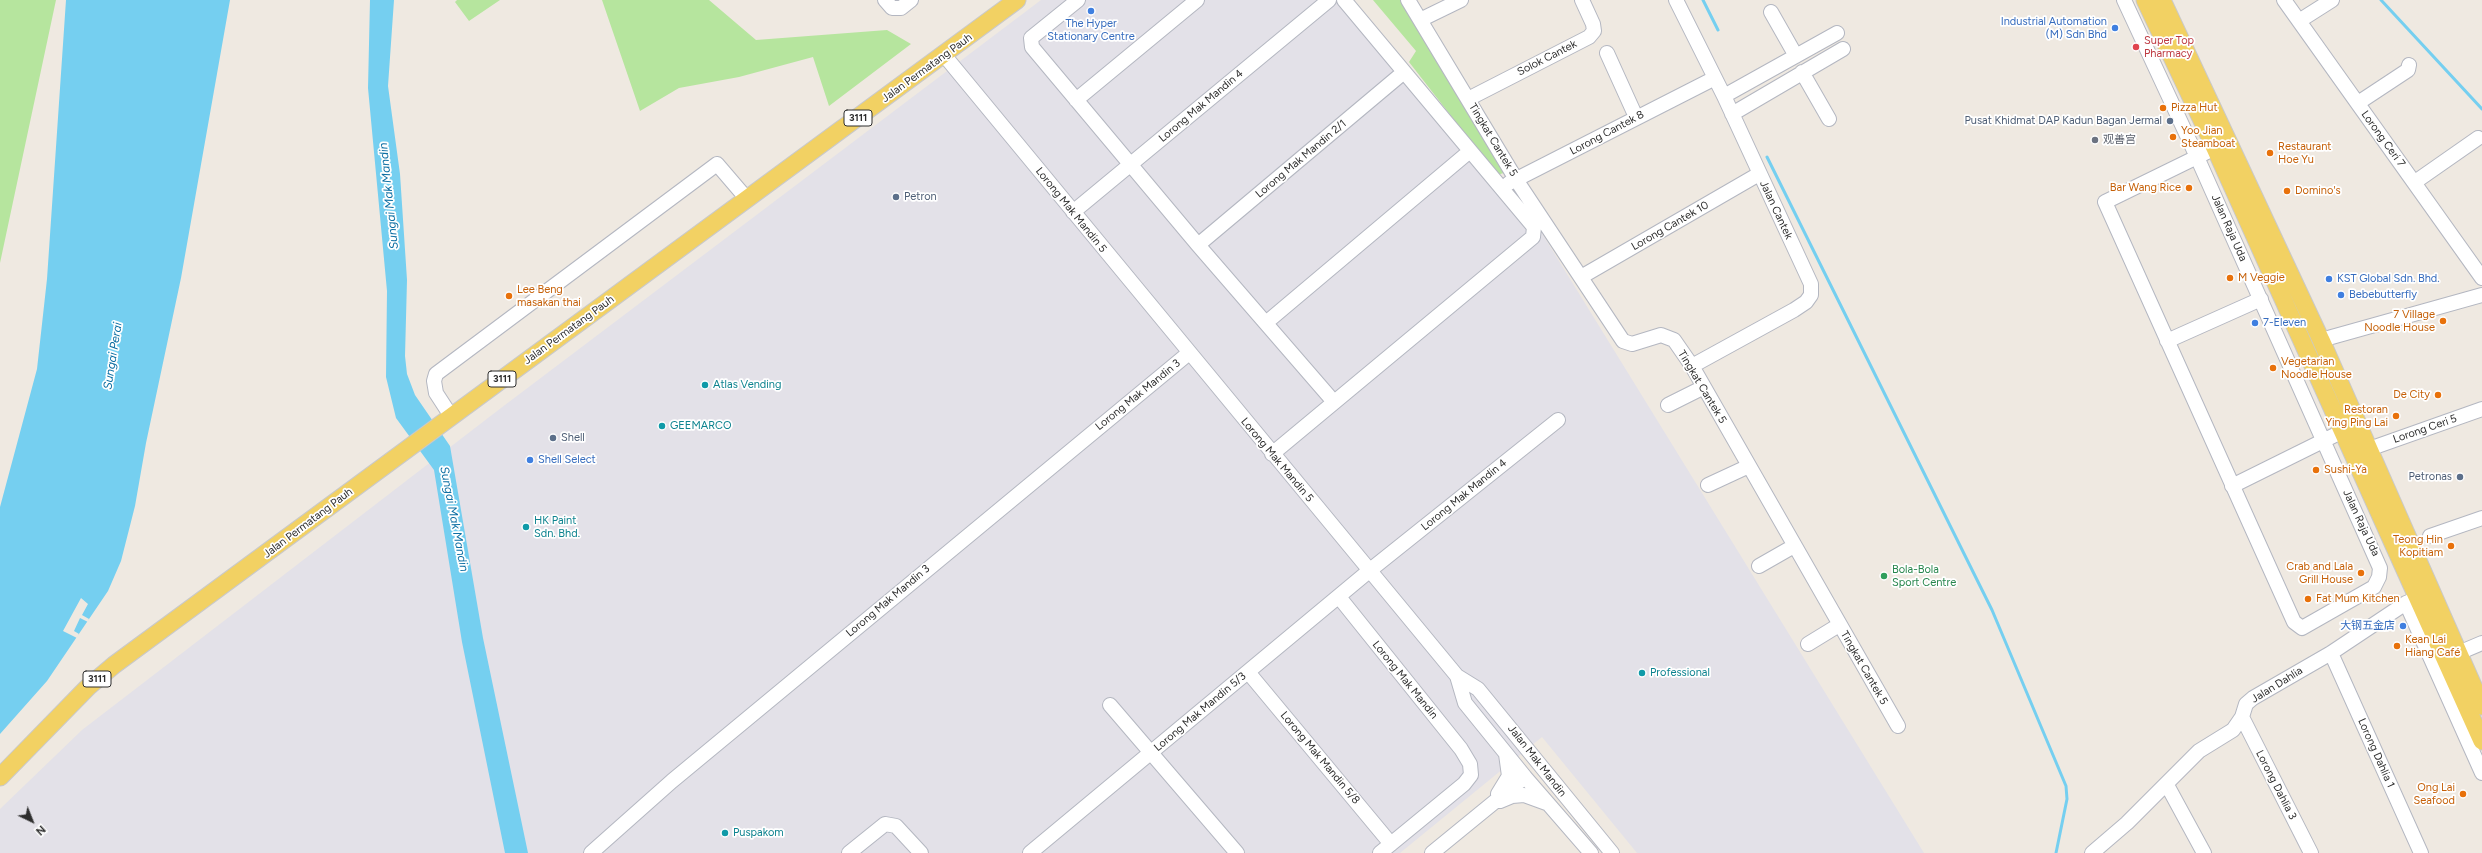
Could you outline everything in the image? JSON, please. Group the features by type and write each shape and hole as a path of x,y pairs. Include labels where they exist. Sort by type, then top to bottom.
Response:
{"main road":[{"name":"Jalan Permatang Pauh","path":"0,777 82,692 104,674 437,426 1017,0"},
{"name":"Jalan Raja Uda","path":"2145,0 2215,148 2341,432 2418,598 2482,706"},
{"name":"Jalan Raja Uda","path":"2162,0 2321,340 2369,449 2418,598"},
{"path":"2172,21 2175,0"},
{"name":"Jalan Raja Uda","path":"2452,656 2482,741"}],"street":[{"path":"885,0 892,8 901,8 911,0"},
{"path":"1078,0 1031,38 1032,47 1198,245 1267,322 1334,402"},
{"path":"1076,100 1197,0"},
{"name":"Lorong Mak Mandin 4","path":"1073,212 1329,0"},
{"path":"1272,454 1533,237 1534,227 1344,0"},
{"name":"Tingkat Cantek 5","path":"1408,0 1517,181 1623,341 1632,344 1661,335 1674,340 1692,366 1898,726"},
{"path":"1420,20 1461,0"},
{"name":"Solok Cantek","path":"1468,99 1589,37 1594,31 1593,24 1582,0"},
{"name":"Jalan Cantek","path":"1676,0 1724,96 1811,284 1811,294 1806,302 1692,366"},
{"name":"Jalan Raja Uda","path":"2124,0 2197,156 2380,568 2379,577 2374,587 2302,628 2298,626 2232,486 2106,202 2197,156"},
{"name":"Lorong Ceri 7","path":"2284,0 2482,278"},
{"path":"2299,21 2332,0"},
{"path":"1771,12 1796,56"},
{"path":"1724,96 1838,33"},
{"path":"1732,114 1843,49"},
{"path":"1607,53 1636,117"},
{"name":"Lorong Mak Mandin 5","path":"944,55 1272,454 1457,676 1465,703 1525,777"},
{"path":"2358,103 2408,70 2409,65"},
{"name":"Lorong Mak Mandin 2/1","path":"1198,245 1404,72"},
{"path":"1802,72 1830,119"},
{"name":"Lorong Cantek 8","path":"1499,187 1517,181 1636,117 1715,78"},
{"path":"2415,182 2478,138"},
{"path":"2197,156 2215,148"},
{"path":"1267,322 1470,151"},
{"path":"451,416 436,393 434,381 436,374 717,164 747,199"},
{"name":"Lorong Cantek 10","path":"1581,277 1759,174"},
{"path":"2321,340 2482,295"},
{"path":"2167,341 2261,299"},
{"name":"Lorong Mak Mandin 3","path":"591,853 672,782 1189,353"},
{"path":"1668,405 1704,387"},
{"name":"Lorong Ceri 5","path":"2369,449 2482,409"},
{"name":"Lorong Mak Mandin 4","path":"1369,571 1558,420"},
{"path":"2232,486 2341,432"},
{"path":"1708,485 1749,466"},
{"path":"2430,536 2482,518"},
{"path":"1759,566 1794,546"},
{"name":"Lorong Mak Mandin 5/3","path":"1030,853 1369,571"},
{"name":"Lorong Mak Mandin","path":"1339,597 1461,749 1470,764 1471,775 1464,784 1391,844"},
{"path":"2418,598 2482,773"},
{"name":"Jalan Dahlia","path":"2092,853 2167,785 2199,752 2233,730 2242,717 2246,704 2253,698 2331,653 2418,598"},
{"path":"1808,644 1839,625"},
{"path":"2452,656 2482,645"},
{"name":"Lorong Dahlia 1","path":"2331,653 2420,853"},
{"name":"Lorong Mak Mandin 5/8","path":"1248,672 1391,844"},
{"name":"Jalan Mak Mandin","path":"1457,676 1478,689 1612,853"},
{"path":"1110,705 1234,852"},
{"name":"Lorong Dahlia 3","path":"2242,717 2311,853"},
{"path":"1521,740 1527,764 1525,777"},
{"path":"1483,810 1505,785 1510,776 1506,753"},
{"path":"1432,853 1525,777 1538,777 1548,781 1561,792"},
{"name":"Jalan Mak Mandin","path":"1525,777 1591,853"},
{"path":"2167,785 2204,853"},
{"path":"1483,810 1512,796 1534,796 1550,804"},
{"path":"848,853 885,824 896,826 921,853"},
{"path":"1380,853 1391,844"}],"shaded area":[{"path":"1041,0 1346,0 1538,227 1924,853 1637,853 1542,737 1400,853 0,853 0,809 82,730 501,408"}],"green space":[{"path":"0,0 56,0 0,263"},
{"path":"457,0 500,0 469,21 455,2"},
{"path":"602,0 709,0 756,40 887,30 911,44 829,106 813,57 739,77 679,88 640,111"},
{"path":"1373,0 1403,0 1507,172 1497,175 1409,62 1416,51"}],"water":[{"name":"Sungai Perai","path":"66,0 230,0 181,278 146,443 135,506 121,561 108,591 47,681 0,734 0,507 37,369 47,279"},
{"name":"Sungai Mak Mandin","path":"370,0 394,0 388,86 400,174 407,280 405,356 407,374 415,395 450,446 483,638 528,853 505,853 462,642 434,470 396,418 386,377 387,291 368,88"}],"pier":[{"path":"81,598 88,604 82,615 89,619 88,622 80,618 74,631 79,634 77,638 63,631"}],"waterway":[{"path":"1703,0 1718,30"},
{"path":"2381,0 2482,109"},
{"path":"1767,157 1992,610 2066,786 2067,799 2056,853"}],"place":[{"name":"The Hyper Stationary Centre","path":"1091,11"},
{"name":"Industrial Automation (M) Sdn Bhd","path":"2115,28"},
{"name":"Super Top Pharmacy","path":"2136,47"},
{"name":"Pizza Hut","path":"2163,108"},
{"name":"Pusat Khidmat DAP Kadun Bagan Jermal","path":"2170,121"},
{"name":"Yoo Jian Steamboat","path":"2173,137"},
{"name":"观善宫","path":"2095,140"},
{"name":"Restaurant Hoe Yu","path":"2270,153"},
{"name":"Bar Wang Rice","path":"2189,188"},
{"name":"Domino's","path":"2287,191"},
{"name":"Petron","path":"896,197"},
{"name":"M Veggie","path":"2230,278"},
{"name":"KST Global Sdn. Bhd.","path":"2329,279"},
{"name":"Bebebutterfly","path":"2341,295"},
{"name":"Lee Beng masakan thai","path":"509,296"},
{"name":"7 Village Noodle House","path":"2443,321"},
{"name":"7-Eleven","path":"2255,323"},
{"name":"Vegetarian Noodle House","path":"2273,368"},
{"name":"Atlas Vending","path":"705,385"},
{"name":"De City","path":"2438,395"},
{"name":"Restoran Ying Ping Lai","path":"2396,416"},
{"name":"GEEMARCO","path":"662,426"},
{"name":"Shell","path":"553,438"},
{"name":"Shell Select","path":"530,460"},
{"name":"Sushi-Ya","path":"2316,470"},
{"name":"Petronas","path":"2460,477"},
{"name":"HK Paint Sdn. Bhd.","path":"526,527"},
{"name":"Teong Hin Kopitiam","path":"2451,546"},
{"name":"Crab and Lala Grill House","path":"2361,573"},
{"name":"Bola-Bola Sport Centre","path":"1884,576"},
{"name":"Fat Mum Kitchen","path":"2308,599"},
{"name":"大钢五金店","path":"2403,626"},
{"name":"Kean Lai Hiang Café","path":"2397,646"},
{"name":"Professional","path":"1642,673"},
{"name":"Ong Lai Seafood","path":"2463,794"},
{"name":"Puspakom","path":"725,833"}]}
